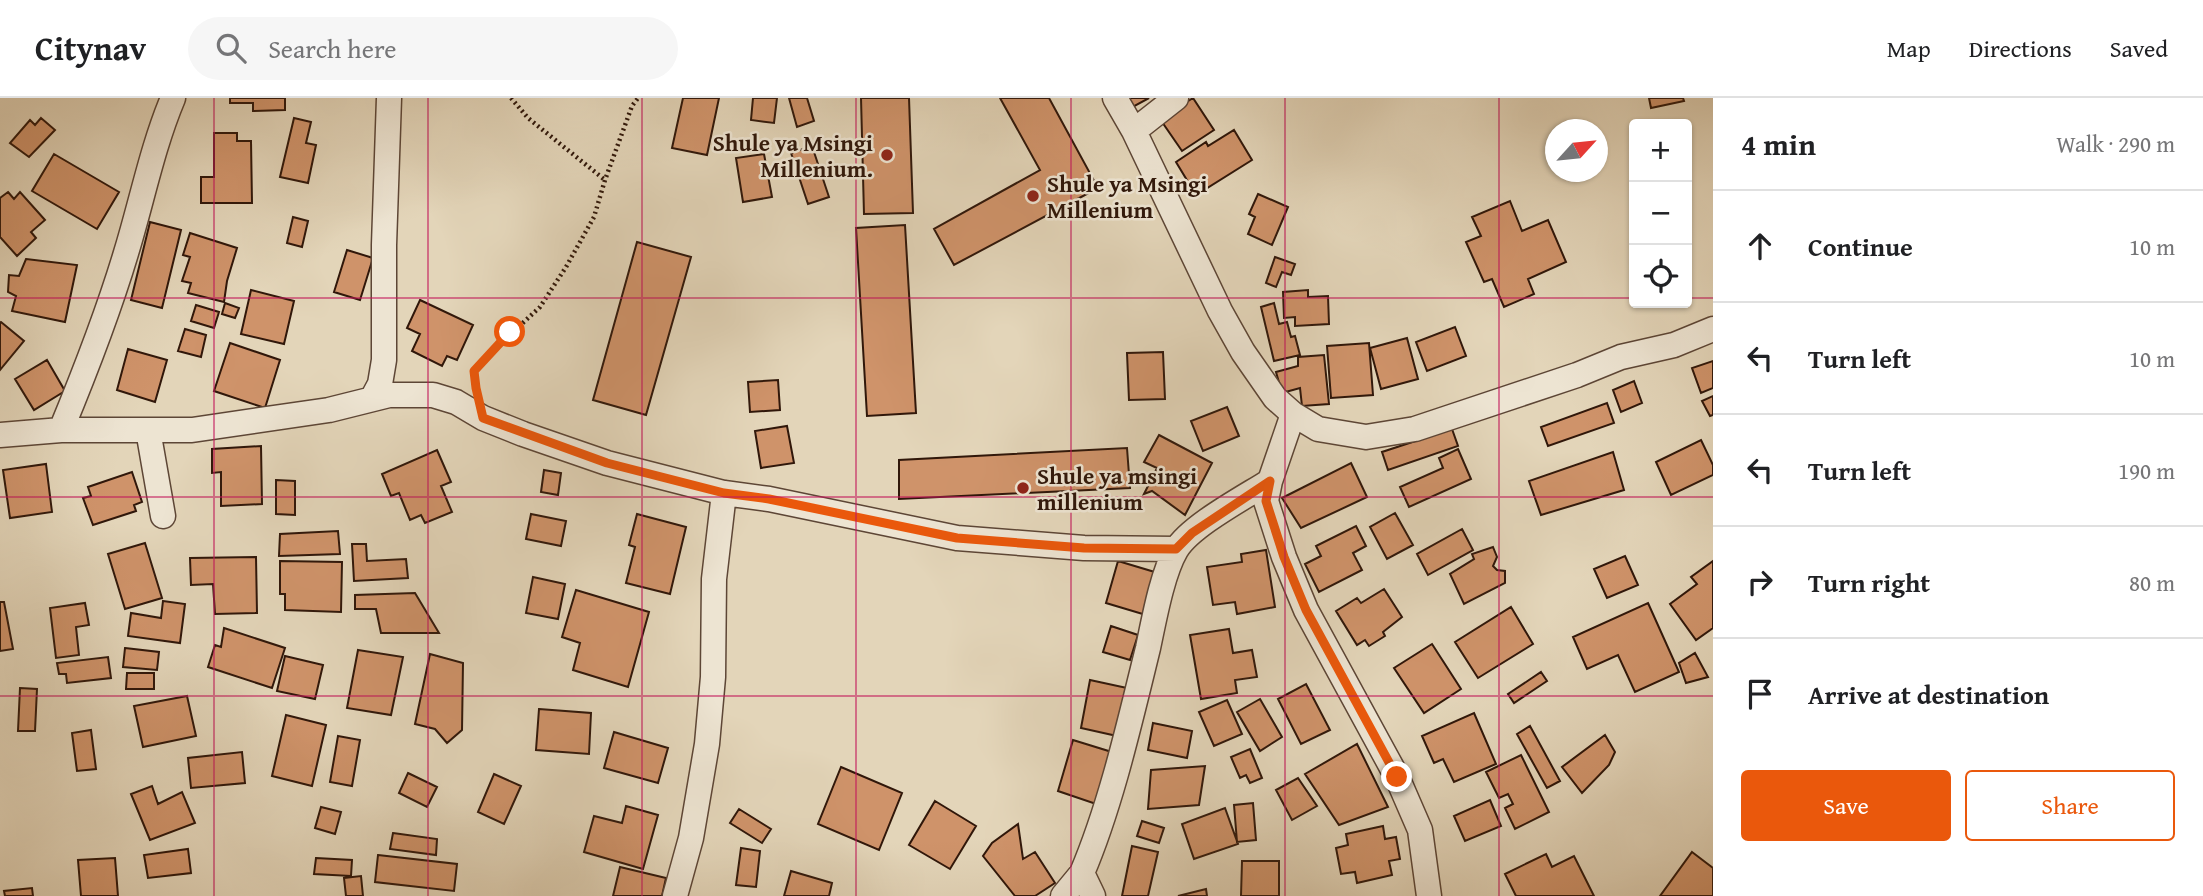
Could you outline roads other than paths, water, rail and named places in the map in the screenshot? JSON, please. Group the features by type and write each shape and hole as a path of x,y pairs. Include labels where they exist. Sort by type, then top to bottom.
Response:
{"street":[{"path":"61,430 125,256 158,136 173,98"},
{"path":"372,399 380,384 384,360 384,245 389,98"},
{"path":"1115,98 1134,131 1243,352 1275,398 1293,414 1318,429 1366,437 1415,429 1577,375 1621,357 1674,345 1713,329"},
{"path":"1134,131 1176,98"},
{"path":"0,435 61,430 222,427 329,410 389,395 433,396 456,402 483,418 607,463 724,493 769,499 957,538 1084,548 1176,549"},
{"path":"1293,414 1270,481 1266,501 1293,578 1312,621 1397,777 1420,830 1429,896"},
{"path":"148,430 163,516"},
{"path":"1063,896 1082,873 1100,824 1176,549 1192,533 1270,481"},
{"path":"676,896 693,825 707,744 713,677 714,579 724,493"},
{"path":"1082,873 1093,896"}],"place":[{"name":"Shule ya Msingi Millenium.","path":"887,155"},
{"name":"Shule ya Msingi Millenium","path":"1033,196"},
{"name":"Shule ya msingi millenium","path":"1023,488"}]}
